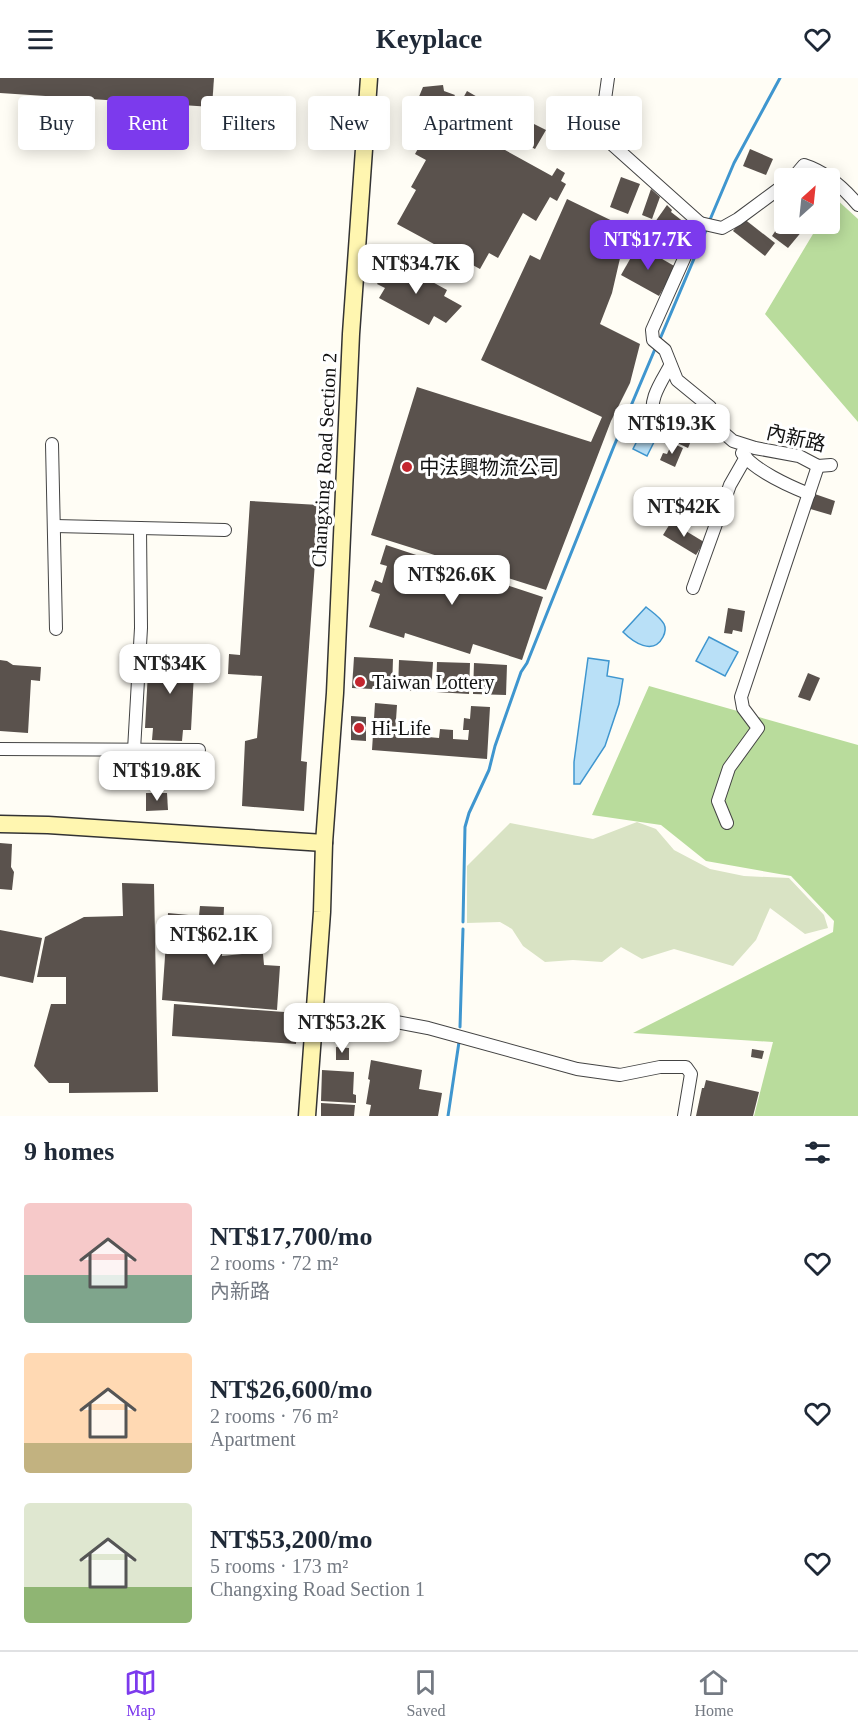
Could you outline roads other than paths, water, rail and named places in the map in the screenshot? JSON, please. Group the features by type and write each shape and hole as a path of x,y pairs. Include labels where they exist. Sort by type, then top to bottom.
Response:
{"street":[{"name":"Changxing Road Section 2","path":"306,1116 322,912 351,334 369,78"},
{"path":"608,78 601,128 605,138 700,224 722,228 738,219 774,192"},
{"path":"840,187 858,205"},
{"name":"內新路","path":"700,224 652,330 653,340 665,351 677,380 710,407 718,428 734,441 755,448 799,456 825,466 809,494"},
{"path":"670,366 650,409 654,420 676,433"},
{"path":"727,823 718,801 729,768 758,728 743,708 741,697 809,494 793,487 742,455 739,443"},
{"path":"52,444 56,629"},
{"path":"693,588 730,485 746,457"},
{"path":"55,526 225,530"},
{"path":"134,750 141,628 140,528"},
{"path":"0,748 199,750"},
{"path":"0,824 48,825 324,843"},
{"path":"360,1015 428,1028 577,1069 620,1075 660,1066 686,1068 691,1074 684,1116"}],"water":[{"path":"646,423 660,430 647,456 633,449"},
{"path":"646,607 664,624 663,637 654,646 637,643 623,632"},
{"path":"709,637 738,652 725,676 696,661"},
{"path":"588,658 609,661 607,676 623,679 619,704 605,746 580,784 574,784 574,762"}],"waterway":[{"path":"709,222 734,163 780,78"},
{"path":"660,339 707,228"},
{"path":"463,922 465,827 469,813 489,770 521,672 527,663 655,349"},
{"path":"460,1027 463,929"},
{"path":"448,1116 459,1042"}],"place":[{"name":"中法興物流公司","path":"407,467"},
{"name":"Taiwan Lottery","path":"360,682"},
{"name":"Hi-Life","path":"359,728"}]}
